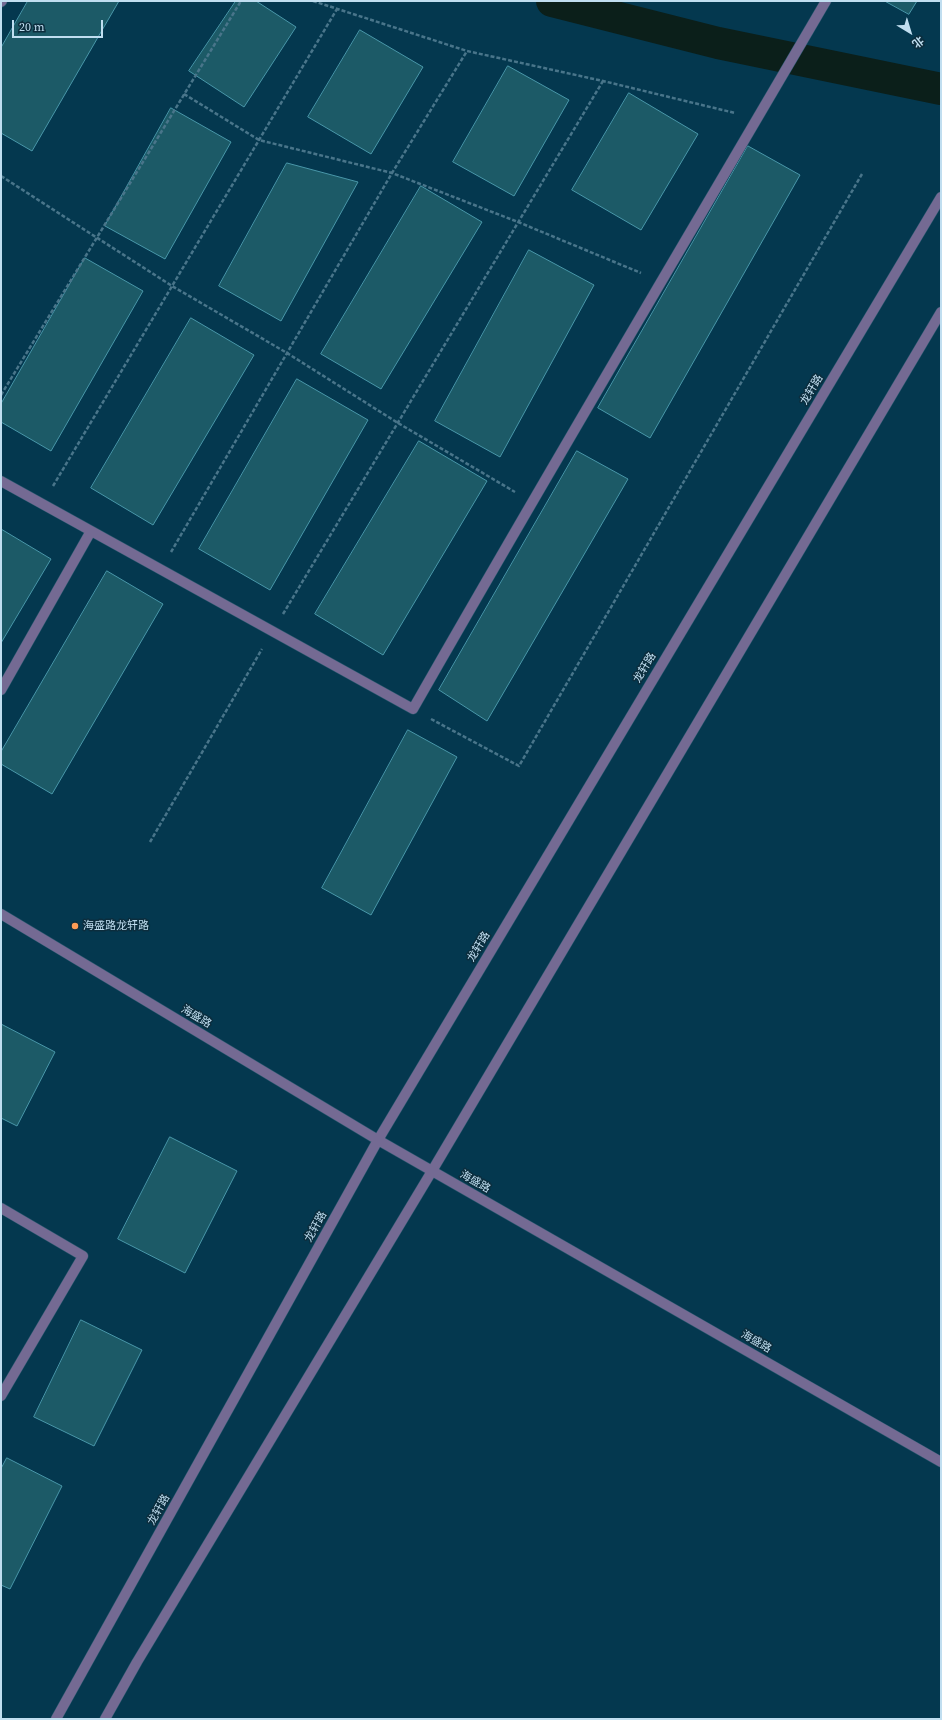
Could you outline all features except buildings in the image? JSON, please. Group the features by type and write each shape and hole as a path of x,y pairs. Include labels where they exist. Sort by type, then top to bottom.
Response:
{"street":[{"path":"1,481 412,709 531,502 662,282 823,5"},
{"name":"龙轩路","path":"56,1719 378,1140 941,197"},
{"path":"105,1719 941,312"},
{"path":"1,690 91,531"},
{"name":"海盛路","path":"1,914 378,1140 941,1462"},
{"path":"1,1208 83,1256 1,1396"}],"path":[{"path":"1,395 241,1"},
{"path":"313,1 467,51 603,81 757,118"},
{"path":"42,504 337,9"},
{"path":"160,569 392,173 467,51"},
{"path":"150,842 272,631 603,81"},
{"path":"184,94 259,140 392,173 518,222 662,282"},
{"path":"412,709 519,766 862,174"},
{"path":"1,176 96,239 172,286 287,353 398,423 531,502"}],"waterway":[{"path":"552,1 718,43 941,89"}],"place":[{"name":"海盛路龙轩路","path":"75,926"}]}
